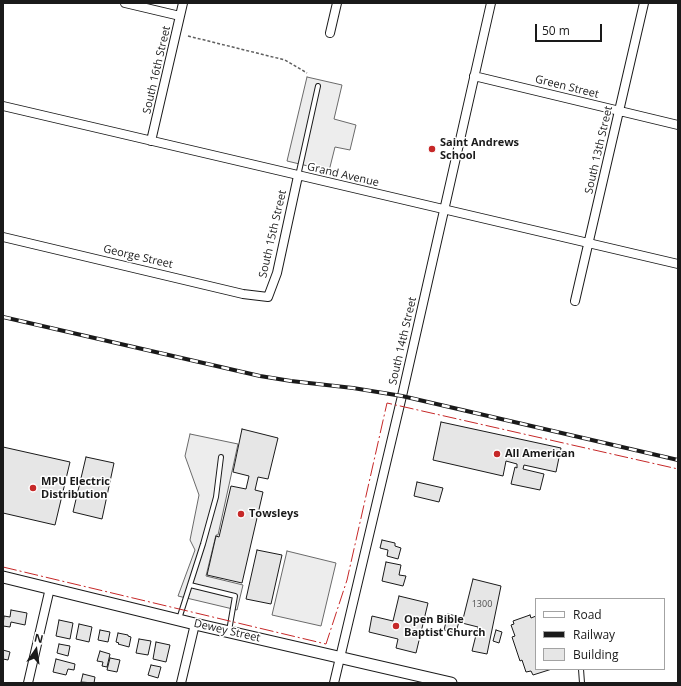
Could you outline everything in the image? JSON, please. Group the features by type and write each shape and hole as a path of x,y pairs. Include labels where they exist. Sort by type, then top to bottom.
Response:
{"street":[{"path":"125,3 180,16"},
{"name":"South 16th Street","path":"151,141 183,3"},
{"path":"330,33 337,3"},
{"name":"South 14th Street","path":"334,683 402,396 443,209 491,3"},
{"name":"South 13th Street","path":"575,301 644,3"},
{"name":"Green Street","path":"474,76 678,125"},
{"name":"Grand Avenue","path":"3,106 678,264"},
{"name":"South 15th Street","path":"268,297 276,273 298,176"},
{"name":"George Street","path":"3,237 243,294 268,297"},
{"name":"Dewey Street","path":"3,577 178,620 451,683"},
{"path":"28,683 50,588"},
{"path":"182,683 195,624"}],"lane":[{"path":"298,176 318,86"},
{"path":"178,620 203,544 216,497 220,457"},
{"path":"190,585 235,596 229,632"},
{"path":"581,670 582,683"}],"path":[{"path":"188,36 285,60 307,73"}],"shaded area":[{"path":"307,77 342,85 334,119 356,125 350,150 335,147 329,171 287,161"},
{"path":"190,434 238,444 218,535 216,535 206,576 243,585 237,610 178,596 195,550 190,540 199,495 185,456"},
{"path":"287,551 336,563 321,626 272,615"}],"building":[{"name":"All American","path":"441,422 561,448 556,472 524,465 523,469 544,474 540,490 511,484 517,464 506,461 503,476 433,460"},
{"name":"Towsleys","path":"242,429 278,438 268,479 258,477 255,490 263,492 242,583 207,575 216,536 219,537 231,486 246,489 249,476 233,472"},
{"name":"MPU Electric Distribution","path":"3,447 70,462 55,525 3,513"},
{"path":"86,457 114,463 102,519 73,512"},
{"path":"417,482 443,488 439,502 414,496"},
{"path":"382,540 395,543 395,546 401,548 398,559 387,556 388,550 380,548"},
{"path":"257,550 282,555 271,604 246,599"},
{"path":"386,562 401,565 399,575 406,576 403,586 382,581"},
{"path":"473,579 501,586 487,654 472,651 478,627 462,623"},
{"name":"Open Bible Baptist Church","path":"399,596 428,603 416,653 396,648 398,639 369,632 372,616 393,621"},
{"path":"11,610 27,613 25,625 11,622 10,627 3,626 4,616 10,617"},
{"path":"448,614 460,617 456,633 444,630"},
{"path":"530,615 531,618 535,616 535,670 549,670 533,675 531,671 526,672 522,660 520,661 512,637 515,636 511,625 514,624 513,621"},
{"path":"59,620 73,623 70,639 56,636"},
{"path":"79,624 92,627 89,642 76,639"},
{"path":"100,630 110,632 108,642 98,640"},
{"path":"496,630 502,632 499,643 493,641"},
{"path":"118,633 131,637 129,647 116,642"},
{"path":"139,639 151,641 148,655 136,653"},
{"path":"156,642 170,645 166,662 153,659"},
{"path":"59,644 70,646 68,656 57,653"},
{"path":"3,650 10,652 8,660 3,659"},
{"path":"100,651 110,654 107,667 102,666 103,662 97,661"},
{"path":"110,658 120,660 117,672 107,670"},
{"path":"56,659 75,664 74,670 68,669 66,675 53,672"},
{"path":"151,665 161,667 158,678 148,675"},
{"path":"83,674 95,677 94,683 81,682"}],"railway":[{"path":"3,317 260,376 402,396 678,460"}],"power":[{"path":"3,567 326,644 347,580 387,403 678,469"}],"place":[{"name":"Saint Andrews School","path":"432,149"},
{"name":"All American","path":"497,454"},
{"name":"MPU Electric Distribution","path":"33,488"},
{"name":"Towsleys","path":"241,514"},
{"name":"Open Bible Baptist Church","path":"396,626"}]}
